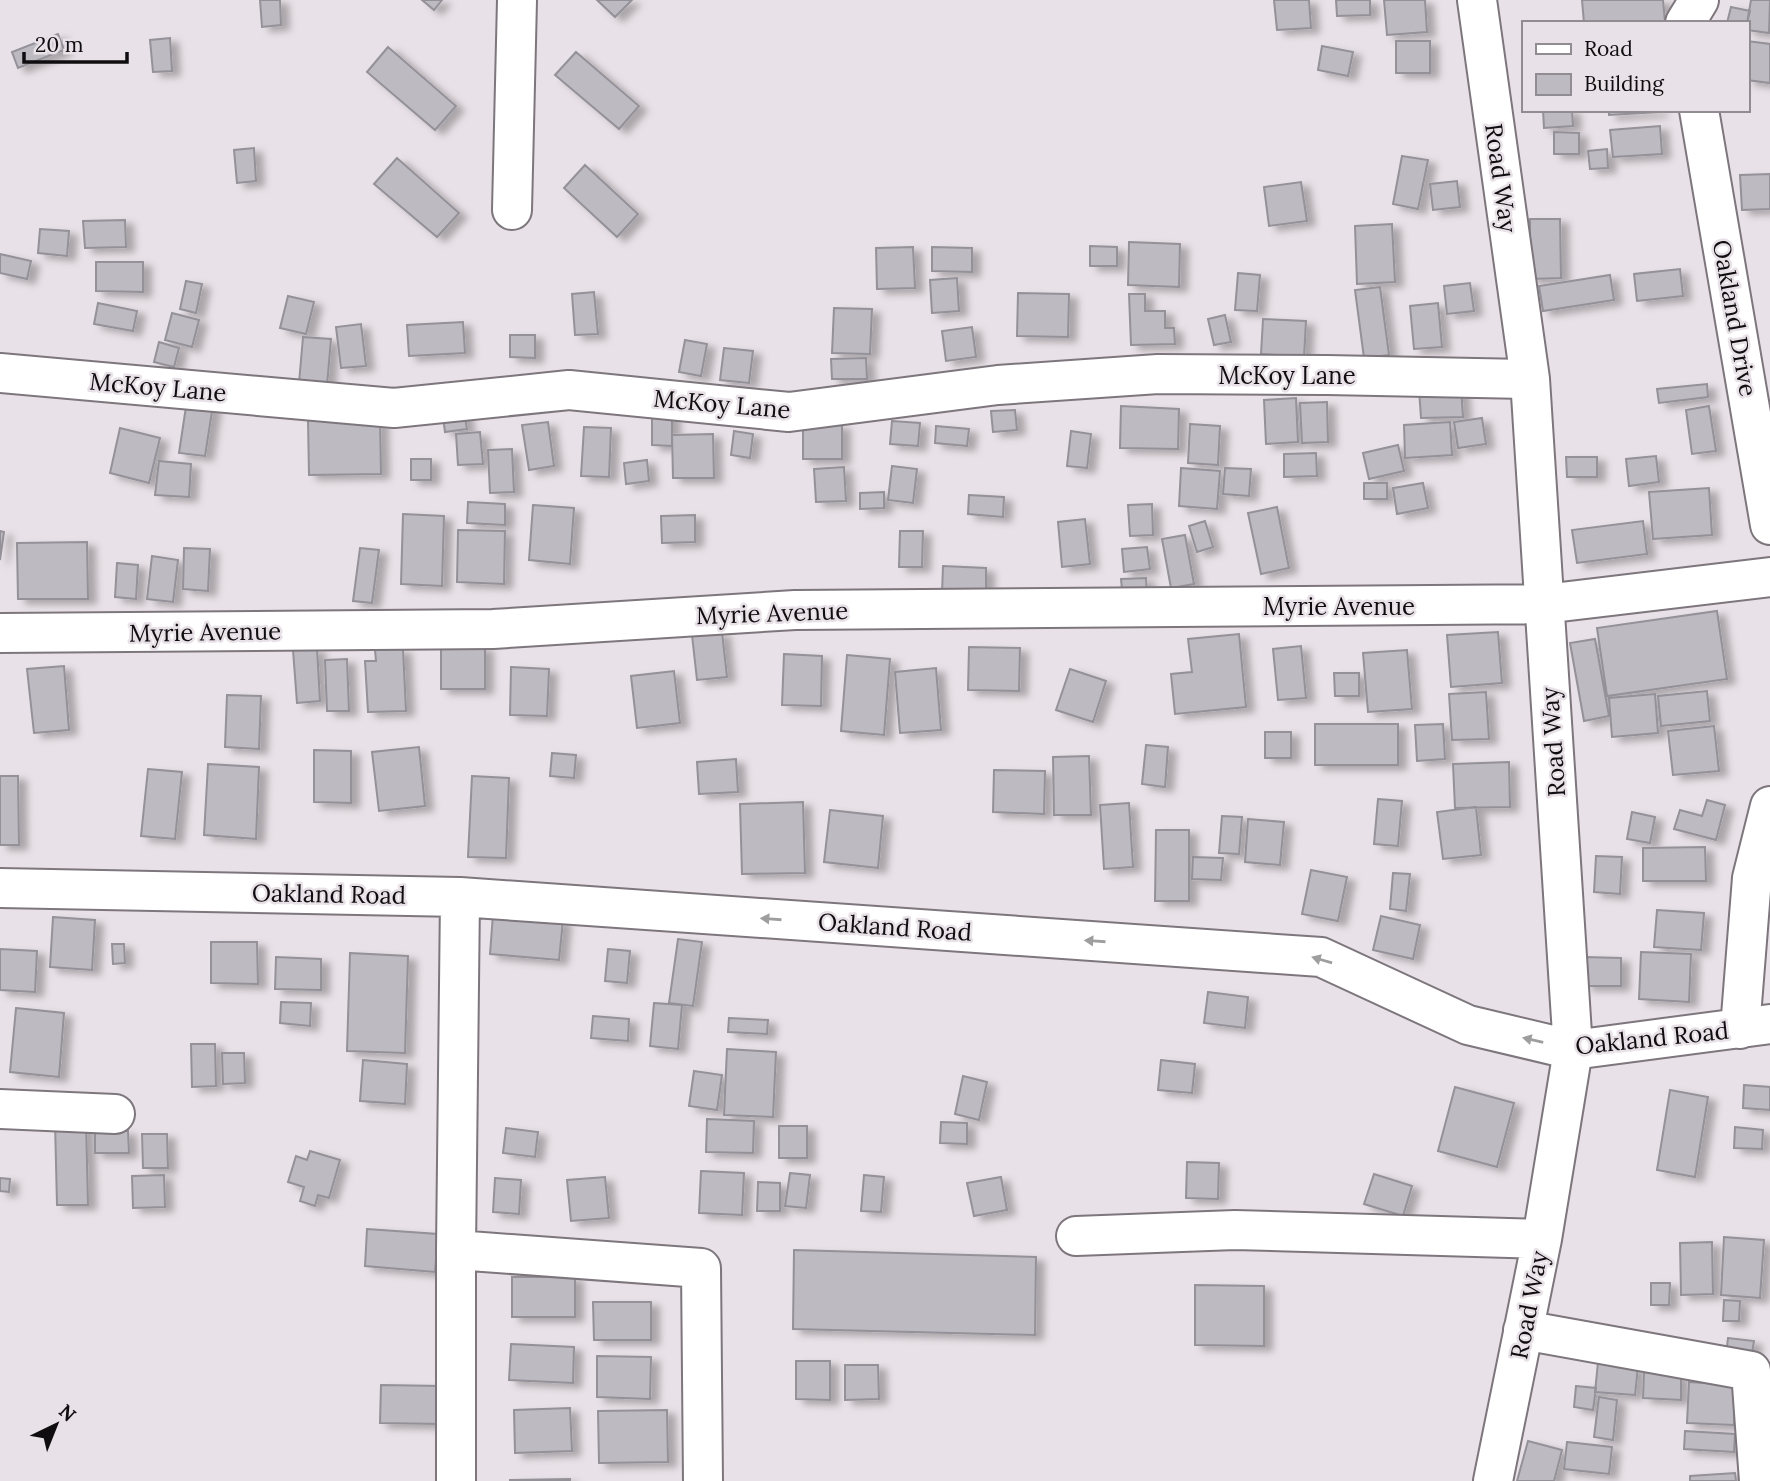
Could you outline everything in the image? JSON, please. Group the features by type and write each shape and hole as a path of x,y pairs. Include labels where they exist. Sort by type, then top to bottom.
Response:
{"street":[{"path":"512,209 517,0"},
{"name":"Road Way","path":"1476,0 1530,379 1573,1050 1542,1239 1493,1481"},
{"path":"1686,21 1699,0"},
{"name":"Oakland Drive","path":"1699,112 1770,525"},
{"name":"McKoy Lane","path":"0,373 394,408 569,390 789,412 998,385 1158,374 1328,374 1530,379"},
{"name":"Myrie Avenue","path":"0,633 493,629 795,610 1544,604 1770,578"},
{"path":"1755,1027 1752,878 1770,806"},
{"name":"Oakland Road","path":"0,888 460,897 1321,957 1468,1025 1573,1050 1755,1027"},
{"path":"456,1481 460,897"},
{"path":"0,1109 115,1114"},
{"path":"1076,1236 1235,1230 1542,1239"},
{"path":"456,1250 701,1268 703,1481"},
{"path":"1523,1330 1751,1371 1759,1481"}],"building":[{"path":"260,0 280,0 281,25 262,27"},
{"path":"422,0 442,0 434,10"},
{"path":"597,0 632,0 615,17"},
{"path":"1274,0 1309,0 1311,28 1277,30"},
{"path":"1336,0 1370,0 1370,15 1337,16"},
{"path":"1384,0 1425,0 1427,32 1387,35"},
{"path":"1582,0 1663,0 1665,21 1584,21"},
{"path":"1751,0 1770,0 1769,33 1749,30 1747,21"},
{"path":"1731,7 1750,11 1748,21 1728,21"},
{"path":"58,34 64,50 18,68 12,52"},
{"path":"170,38 172,71 153,72 150,40"},
{"path":"1396,41 1430,41 1430,73 1396,73"},
{"path":"1749,41 1770,44 1770,83 1749,80"},
{"path":"1322,46 1353,52 1348,76 1318,70"},
{"path":"388,47 456,106 435,130 367,72"},
{"path":"576,52 639,106 619,129 555,75"},
{"path":"1543,112 1572,112 1573,126 1544,128"},
{"path":"1609,112 1659,112 1609,115"},
{"path":"1660,126 1662,154 1613,157 1610,130"},
{"path":"1554,132 1579,133 1579,154 1554,154"},
{"path":"254,148 256,181 237,183 234,150"},
{"path":"1607,149 1608,168 1590,169 1588,151"},
{"path":"1402,156 1428,160 1418,209 1393,204"},
{"path":"397,158 459,213 437,237 374,184"},
{"path":"585,165 638,214 617,237 564,188"},
{"path":"1770,174 1770,209 1742,210 1740,175"},
{"path":"1457,181 1460,207 1433,210 1430,184"},
{"path":"1301,182 1307,221 1269,226 1264,187"},
{"path":"1530,219 1560,219 1561,278 1530,279"},
{"path":"125,220 126,247 85,248 83,221"},
{"path":"1392,224 1395,282 1357,284 1355,226"},
{"path":"40,229 69,231 67,256 38,253"},
{"path":"1129,242 1180,244 1179,287 1128,285"},
{"path":"1090,246 1117,247 1117,266 1090,266"},
{"path":"913,247 915,288 877,289 876,248"},
{"path":"932,247 972,248 972,272 932,271"},
{"path":"0,254 31,261 27,279 0,273"},
{"path":"96,262 143,262 143,292 96,291"},
{"path":"1680,269 1683,296 1637,301 1634,274"},
{"path":"1238,273 1260,275 1257,311 1235,310"},
{"path":"1610,275 1614,300 1543,311 1539,286"},
{"path":"957,278 959,311 932,313 930,280"},
{"path":"186,281 202,284 196,313 180,309"},
{"path":"1470,283 1474,311 1447,314 1444,286"},
{"path":"1380,287 1389,355 1364,358 1355,290"},
{"path":"594,292 598,334 575,335 572,294"},
{"path":"1018,293 1069,294 1068,337 1017,336"},
{"path":"1129,294 1145,294 1145,311 1165,311 1165,328 1174,328 1175,344 1131,345"},
{"path":"288,296 314,302 306,334 280,328"},
{"path":"98,303 137,311 133,331 94,324"},
{"path":"1438,303 1442,347 1414,349 1410,306"},
{"path":"834,308 872,309 870,354 832,353"},
{"path":"172,313 199,320 192,347 165,340"},
{"path":"1225,315 1231,342 1214,345 1208,319"},
{"path":"1263,319 1306,321 1304,357 1261,354"},
{"path":"463,322 465,353 409,356 407,325"},
{"path":"361,324 366,366 341,368 336,327"},
{"path":"972,327 976,357 946,361 942,331"},
{"path":"510,335 535,335 535,358 510,357"},
{"path":"303,337 331,339 327,385 299,383"},
{"path":"685,340 707,344 701,376 679,372"},
{"path":"159,342 179,348 174,367 154,362"},
{"path":"724,348 753,351 749,383 720,380"},
{"path":"866,358 867,379 832,379 831,359"},
{"path":"1707,384 1708,397 1659,403 1657,389"},
{"path":"1461,387 1463,417 1421,418 1419,389"},
{"path":"1296,398 1298,442 1266,444 1264,400"},
{"path":"187,400 213,405 205,456 179,453"},
{"path":"1327,402 1328,442 1302,443 1300,403"},
{"path":"1121,406 1179,409 1178,449 1120,448"},
{"path":"1709,406 1716,451 1692,454 1686,410"},
{"path":"463,407 467,429 445,432 442,410"},
{"path":"1015,410 1017,430 993,432 991,411"},
{"path":"672,411 672,446 652,445 652,412"},
{"path":"1482,418 1486,444 1458,448 1454,422"},
{"path":"380,419 381,474 309,475 308,420"},
{"path":"892,421 920,423 918,446 890,444"},
{"path":"548,422 554,466 529,470 522,425"},
{"path":"1450,422 1452,455 1405,458 1404,425"},
{"path":"1190,424 1220,426 1218,465 1188,463"},
{"path":"803,425 842,425 842,459 803,459"},
{"path":"936,426 969,429 967,446 935,443"},
{"path":"584,427 611,428 609,477 581,476"},
{"path":"120,428 160,438 149,483 110,473"},
{"path":"734,431 753,434 750,458 731,455"},
{"path":"1071,431 1091,434 1087,468 1067,466"},
{"path":"480,432 483,464 458,465 456,434"},
{"path":"713,434 714,478 673,478 672,435"},
{"path":"1398,445 1404,471 1369,479 1363,453"},
{"path":"512,449 514,492 490,493 488,450"},
{"path":"1316,453 1317,476 1284,477 1284,454"},
{"path":"1656,456 1659,482 1629,486 1626,459"},
{"path":"1566,457 1597,457 1597,477 1567,477"},
{"path":"411,459 431,459 431,480 411,480"},
{"path":"647,460 649,481 626,484 624,463"},
{"path":"159,461 191,464 189,497 155,495"},
{"path":"892,466 917,469 913,503 888,500"},
{"path":"844,467 846,501 816,502 814,469"},
{"path":"1181,468 1220,471 1217,509 1179,506"},
{"path":"1225,468 1251,469 1249,496 1223,494"},
{"path":"1364,483 1387,483 1387,499 1364,499"},
{"path":"1423,483 1428,508 1397,514 1393,488"},
{"path":"1709,488 1712,535 1653,539 1649,492"},
{"path":"884,492 884,508 860,509 860,493"},
{"path":"969,495 1004,497 1003,517 968,514"},
{"path":"468,502 505,504 505,525 467,523"},
{"path":"1152,504 1153,535 1130,536 1128,505"},
{"path":"533,505 574,508 570,564 529,560"},
{"path":"1277,507 1289,568 1261,574 1248,513"},
{"path":"403,514 444,516 442,586 401,584"},
{"path":"695,515 695,542 662,543 661,516"},
{"path":"1085,519 1090,564 1062,567 1058,522"},
{"path":"1205,521 1213,547 1197,552 1189,526"},
{"path":"1643,521 1647,554 1577,563 1572,530"},
{"path":"458,530 505,531 504,584 457,582"},
{"path":"0,531 4,532 0,560"},
{"path":"900,531 923,531 922,567 899,567"},
{"path":"1185,535 1194,584 1171,588 1162,539"},
{"path":"87,542 88,599 18,599 17,543"},
{"path":"1147,547 1150,569 1124,572 1122,549"},
{"path":"184,548 210,549 208,591 183,589"},
{"path":"360,548 379,550 372,603 353,601"},
{"path":"152,556 178,560 173,602 147,599"},
{"path":"117,563 138,565 136,599 115,597"},
{"path":"943,566 986,568 986,595 942,593"},
{"path":"1146,578 1147,598 1123,600 1121,579"},
{"path":"1717,611 1727,679 1607,696 1597,628"},
{"path":"722,632 727,677 697,680 692,635"},
{"path":"1498,632 1502,683 1451,687 1447,635"},
{"path":"1239,634 1246,707 1175,714 1171,674 1192,672 1188,639"},
{"path":"1595,639 1609,716 1584,721 1570,643"},
{"path":"441,646 485,647 485,689 441,689"},
{"path":"1301,646 1306,698 1278,700 1273,649"},
{"path":"969,647 1020,648 1019,691 968,690"},
{"path":"317,648 320,701 297,703 293,650"},
{"path":"403,649 406,711 368,712 365,661 376,661 375,650"},
{"path":"1407,650 1412,709 1368,712 1363,653"},
{"path":"784,654 822,656 821,706 782,705"},
{"path":"847,655 890,659 884,735 841,731"},
{"path":"347,659 349,711 327,711 325,660"},
{"path":"64,666 69,730 34,733 27,669"},
{"path":"511,667 549,669 547,716 510,715"},
{"path":"936,668 941,730 900,733 895,672"},
{"path":"1070,669 1106,681 1093,722 1056,710"},
{"path":"674,671 680,723 637,728 631,676"},
{"path":"1334,673 1359,673 1359,696 1335,696"},
{"path":"1707,691 1710,721 1661,726 1658,696"},
{"path":"1486,692 1489,739 1452,740 1449,694"},
{"path":"1655,694 1658,733 1612,737 1609,698"},
{"path":"227,695 261,696 259,749 225,747"},
{"path":"1315,724 1398,724 1398,765 1315,765"},
{"path":"1443,724 1445,759 1417,761 1415,725"},
{"path":"1714,726 1719,771 1673,775 1668,731"},
{"path":"1265,732 1291,732 1291,758 1265,758"},
{"path":"1146,745 1168,747 1165,787 1142,784"},
{"path":"419,747 425,806 379,811 372,752"},
{"path":"314,750 351,751 351,803 314,802"},
{"path":"552,753 576,755 574,778 550,776"},
{"path":"1089,756 1091,815 1054,815 1053,757"},
{"path":"736,759 738,792 699,794 697,762"},
{"path":"1509,762 1510,807 1455,808 1453,764"},
{"path":"208,764 259,767 256,839 204,835"},
{"path":"148,769 182,772 175,839 141,836"},
{"path":"994,770 1045,771 1044,814 993,812"},
{"path":"0,776 18,776 19,845 0,845"},
{"path":"472,776 509,778 506,858 468,857"},
{"path":"1378,799 1402,801 1398,846 1374,844"},
{"path":"1707,800 1725,805 1716,840 1674,829 1680,810 1702,816"},
{"path":"803,802 805,873 742,874 740,804"},
{"path":"1129,803 1133,867 1104,869 1100,805"},
{"path":"1476,807 1481,855 1443,859 1437,812"},
{"path":"830,810 883,816 878,868 824,862"},
{"path":"1632,812 1655,817 1650,843 1627,839"},
{"path":"1222,816 1242,817 1239,854 1219,853"},
{"path":"1248,819 1284,822 1280,865 1245,862"},
{"path":"1156,830 1189,830 1189,901 1155,901"},
{"path":"1705,847 1706,881 1643,881 1643,848"},
{"path":"1596,856 1622,857 1620,894 1594,892"},
{"path":"1193,857 1223,858 1221,880 1192,879"},
{"path":"1311,870 1347,877 1338,921 1302,914"},
{"path":"1393,873 1410,874 1406,911 1390,909"},
{"path":"1657,910 1704,913 1701,950 1654,947"},
{"path":"493,914 563,920 559,960 490,954"},
{"path":"1381,916 1420,925 1413,959 1373,950"},
{"path":"53,917 95,920 92,970 50,967"},
{"path":"678,939 702,942 693,1006 669,1003"},
{"path":"211,942 257,942 258,984 211,983"},
{"path":"112,944 124,944 125,963 113,964"},
{"path":"0,949 37,951 35,992 0,990"},
{"path":"608,949 630,951 627,983 605,981"},
{"path":"1641,952 1691,954 1689,1002 1639,999"},
{"path":"350,953 408,956 405,1053 347,1051"},
{"path":"276,957 321,959 321,990 275,989"},
{"path":"1585,957 1621,958 1621,986 1585,986"},
{"path":"1208,992 1248,997 1245,1028 1204,1023"},
{"path":"281,1002 311,1003 310,1026 280,1023"},
{"path":"654,1003 682,1005 678,1049 650,1046"},
{"path":"16,1008 64,1013 59,1077 10,1072"},
{"path":"593,1016 629,1019 628,1041 591,1038"},
{"path":"729,1018 768,1020 767,1034 728,1032"},
{"path":"191,1044 215,1044 216,1086 192,1087"},
{"path":"727,1049 776,1052 773,1117 724,1115"},
{"path":"222,1053 244,1053 245,1083 223,1084"},
{"path":"363,1060 407,1064 405,1104 360,1101"},
{"path":"1161,1060 1195,1064 1192,1093 1158,1090"},
{"path":"694,1071 722,1075 717,1110 689,1106"},
{"path":"963,1076 987,1082 979,1120 955,1114"},
{"path":"1744,1085 1770,1087 1770,1110 1743,1108"},
{"path":"1455,1087 1514,1103 1497,1167 1438,1151"},
{"path":"1670,1090 1708,1097 1695,1177 1657,1170"},
{"path":"707,1119 754,1121 753,1153 706,1152"},
{"path":"86,1121 88,1205 57,1205 55,1122"},
{"path":"941,1122 967,1123 967,1144 940,1143"},
{"path":"779,1126 807,1126 807,1158 779,1158"},
{"path":"1735,1127 1763,1130 1762,1149 1734,1148"},
{"path":"506,1128 538,1132 535,1157 503,1153"},
{"path":"95,1131 128,1131 129,1153 95,1153"},
{"path":"142,1134 167,1134 168,1168 143,1168"},
{"path":"310,1151 340,1160 329,1198 318,1195 315,1206 300,1201 304,1187 288,1182 296,1156 307,1160"},
{"path":"1187,1162 1219,1163 1218,1199 1186,1198"},
{"path":"701,1171 744,1173 742,1215 699,1213"},
{"path":"790,1173 810,1175 806,1208 785,1206"},
{"path":"1374,1174 1412,1186 1403,1216 1364,1204"},
{"path":"164,1175 165,1207 133,1208 132,1176"},
{"path":"864,1175 884,1177 881,1212 861,1211"},
{"path":"605,1177 609,1218 571,1221 567,1180"},
{"path":"1001,1177 1007,1210 974,1216 967,1183"},
{"path":"0,1178 10,1179 9,1192 0,1191"},
{"path":"495,1178 521,1180 519,1214 493,1212"},
{"path":"758,1182 780,1183 780,1211 757,1211"},
{"path":"367,1229 438,1234 435,1272 365,1266"},
{"path":"1724,1237 1764,1240 1760,1298 1721,1295"},
{"path":"1712,1242 1713,1294 1681,1295 1680,1243"},
{"path":"794,1250 1036,1257 1035,1335 793,1329"},
{"path":"512,1277 575,1277 575,1317 512,1317"},
{"path":"1651,1283 1670,1283 1669,1305 1651,1305"},
{"path":"1195,1285 1264,1286 1264,1346 1195,1345"},
{"path":"1724,1300 1740,1301 1739,1321 1723,1321"},
{"path":"593,1302 651,1302 651,1340 594,1340"},
{"path":"1728,1338 1754,1341 1751,1359 1726,1355"},
{"path":"511,1344 574,1347 573,1383 509,1380"},
{"path":"597,1356 651,1357 650,1399 597,1397"},
{"path":"796,1361 830,1361 830,1400 796,1399"},
{"path":"1598,1362 1638,1366 1635,1395 1595,1392"},
{"path":"845,1365 878,1365 879,1399 845,1400"},
{"path":"1644,1372 1681,1374 1681,1400 1643,1398"},
{"path":"1689,1382 1736,1385 1734,1425 1687,1423"},
{"path":"381,1385 442,1386 441,1424 380,1423"},
{"path":"1576,1386 1596,1388 1593,1410 1574,1407"},
{"path":"1599,1397 1617,1400 1613,1440 1594,1437"},
{"path":"570,1408 572,1451 515,1453 514,1410"},
{"path":"667,1410 668,1462 599,1463 598,1411"},
{"path":"1685,1431 1735,1434 1734,1452 1684,1449"},
{"path":"1528,1441 1562,1450 1554,1481 1517,1481"},
{"path":"1567,1442 1612,1447 1609,1474 1564,1469"},
{"path":"1735,1473 1736,1481 1690,1481 1690,1476"},
{"path":"510,1480 570,1481 510,1481"}]}
